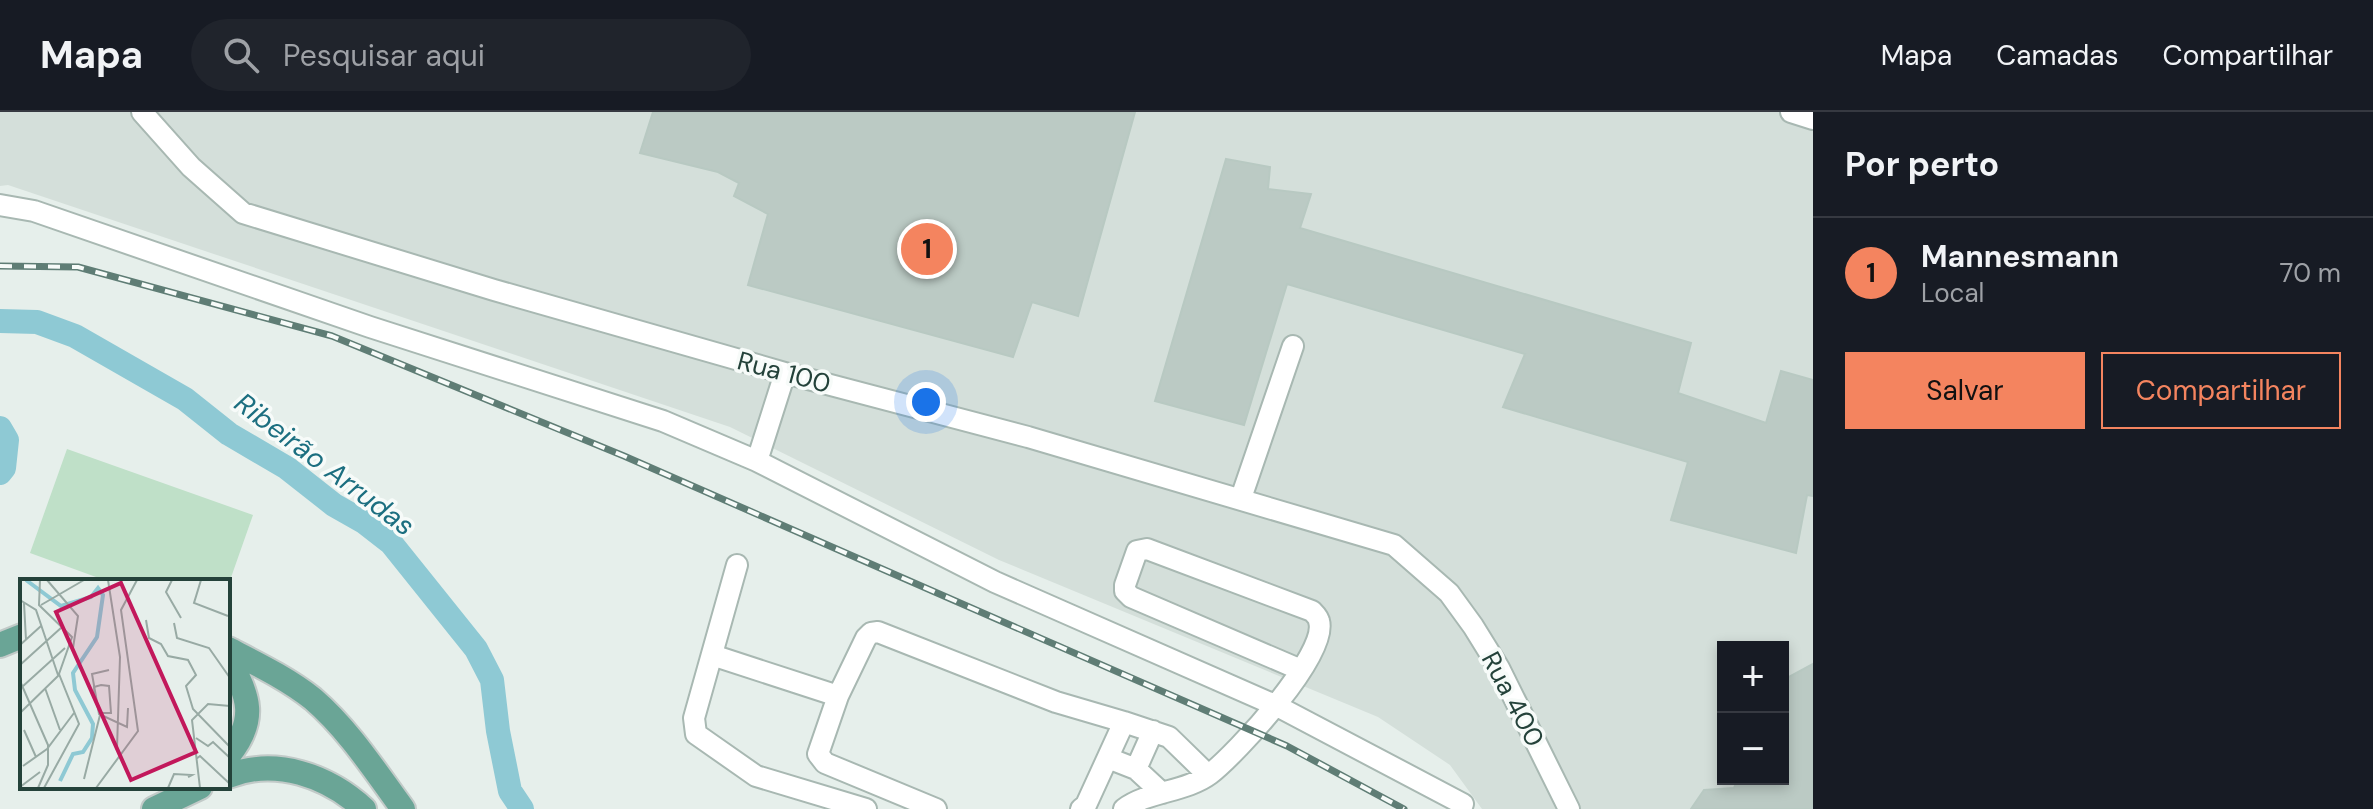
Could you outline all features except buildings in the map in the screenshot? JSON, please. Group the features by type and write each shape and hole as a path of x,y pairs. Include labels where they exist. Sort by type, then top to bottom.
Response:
{"main road":[{"path":"0,645 20,637"},
{"path":"230,650 265,668 312,699 349,736 403,809"},
{"path":"230,662 242,683 249,712 242,739 230,754"},
{"path":"230,775 265,768 292,770 331,785 364,809"},
{"path":"166,802 195,789"}],"street":[{"name":"Rua 100","path":"142,112 191,167 243,213 494,290 785,373 1028,437 1394,545 1449,593"},
{"path":"1791,112 1813,119"},
{"path":"0,205 34,211 370,327 663,421 757,461 995,582 1277,706 1463,804"},
{"path":"1241,498 1293,346"},
{"path":"757,461 785,373"},
{"path":"1124,809 1208,775 1277,706 1301,670 1314,648 1320,631 1319,620 1312,611 1147,549 1137,551 1125,585 1125,591 1131,597 1301,670"},
{"path":"737,565 694,718 696,734 756,776 866,809"},
{"name":"Rua 400","path":"1449,593 1499,668 1569,809"},
{"path":"936,809 825,763 818,754 838,696 871,633 878,632 1056,702 1153,731 1180,745 1208,775"},
{"path":"712,655 838,696"},
{"path":"1081,809 1086,805 1124,722"},
{"path":"1136,769 1153,731"},
{"path":"1108,758 1136,769 1162,793"},
{"path":"331,785 340,809"}],"shaded area":[{"path":"0,112 1813,112 1813,809 1482,809 1450,765 1378,717 999,560 730,427 8,185 0,186"}],"green space":[{"path":"67,449 253,515 230,580 102,579 30,553"}],"waterway":[{"name":"Ribeirão Arrudas","path":"0,321 37,322 75,336 185,399 229,434 287,468 334,505 364,522 391,543 476,649 492,680 510,791 522,809"},
{"name":"Ribeirão Arrudas","path":"0,428 7,440 4,468 0,473"}],"railway":[{"path":"0,266 78,267 332,336 624,456 1287,746 1404,809"}],"place":[{"name":"Mannesmann","path":"927,249"}]}
